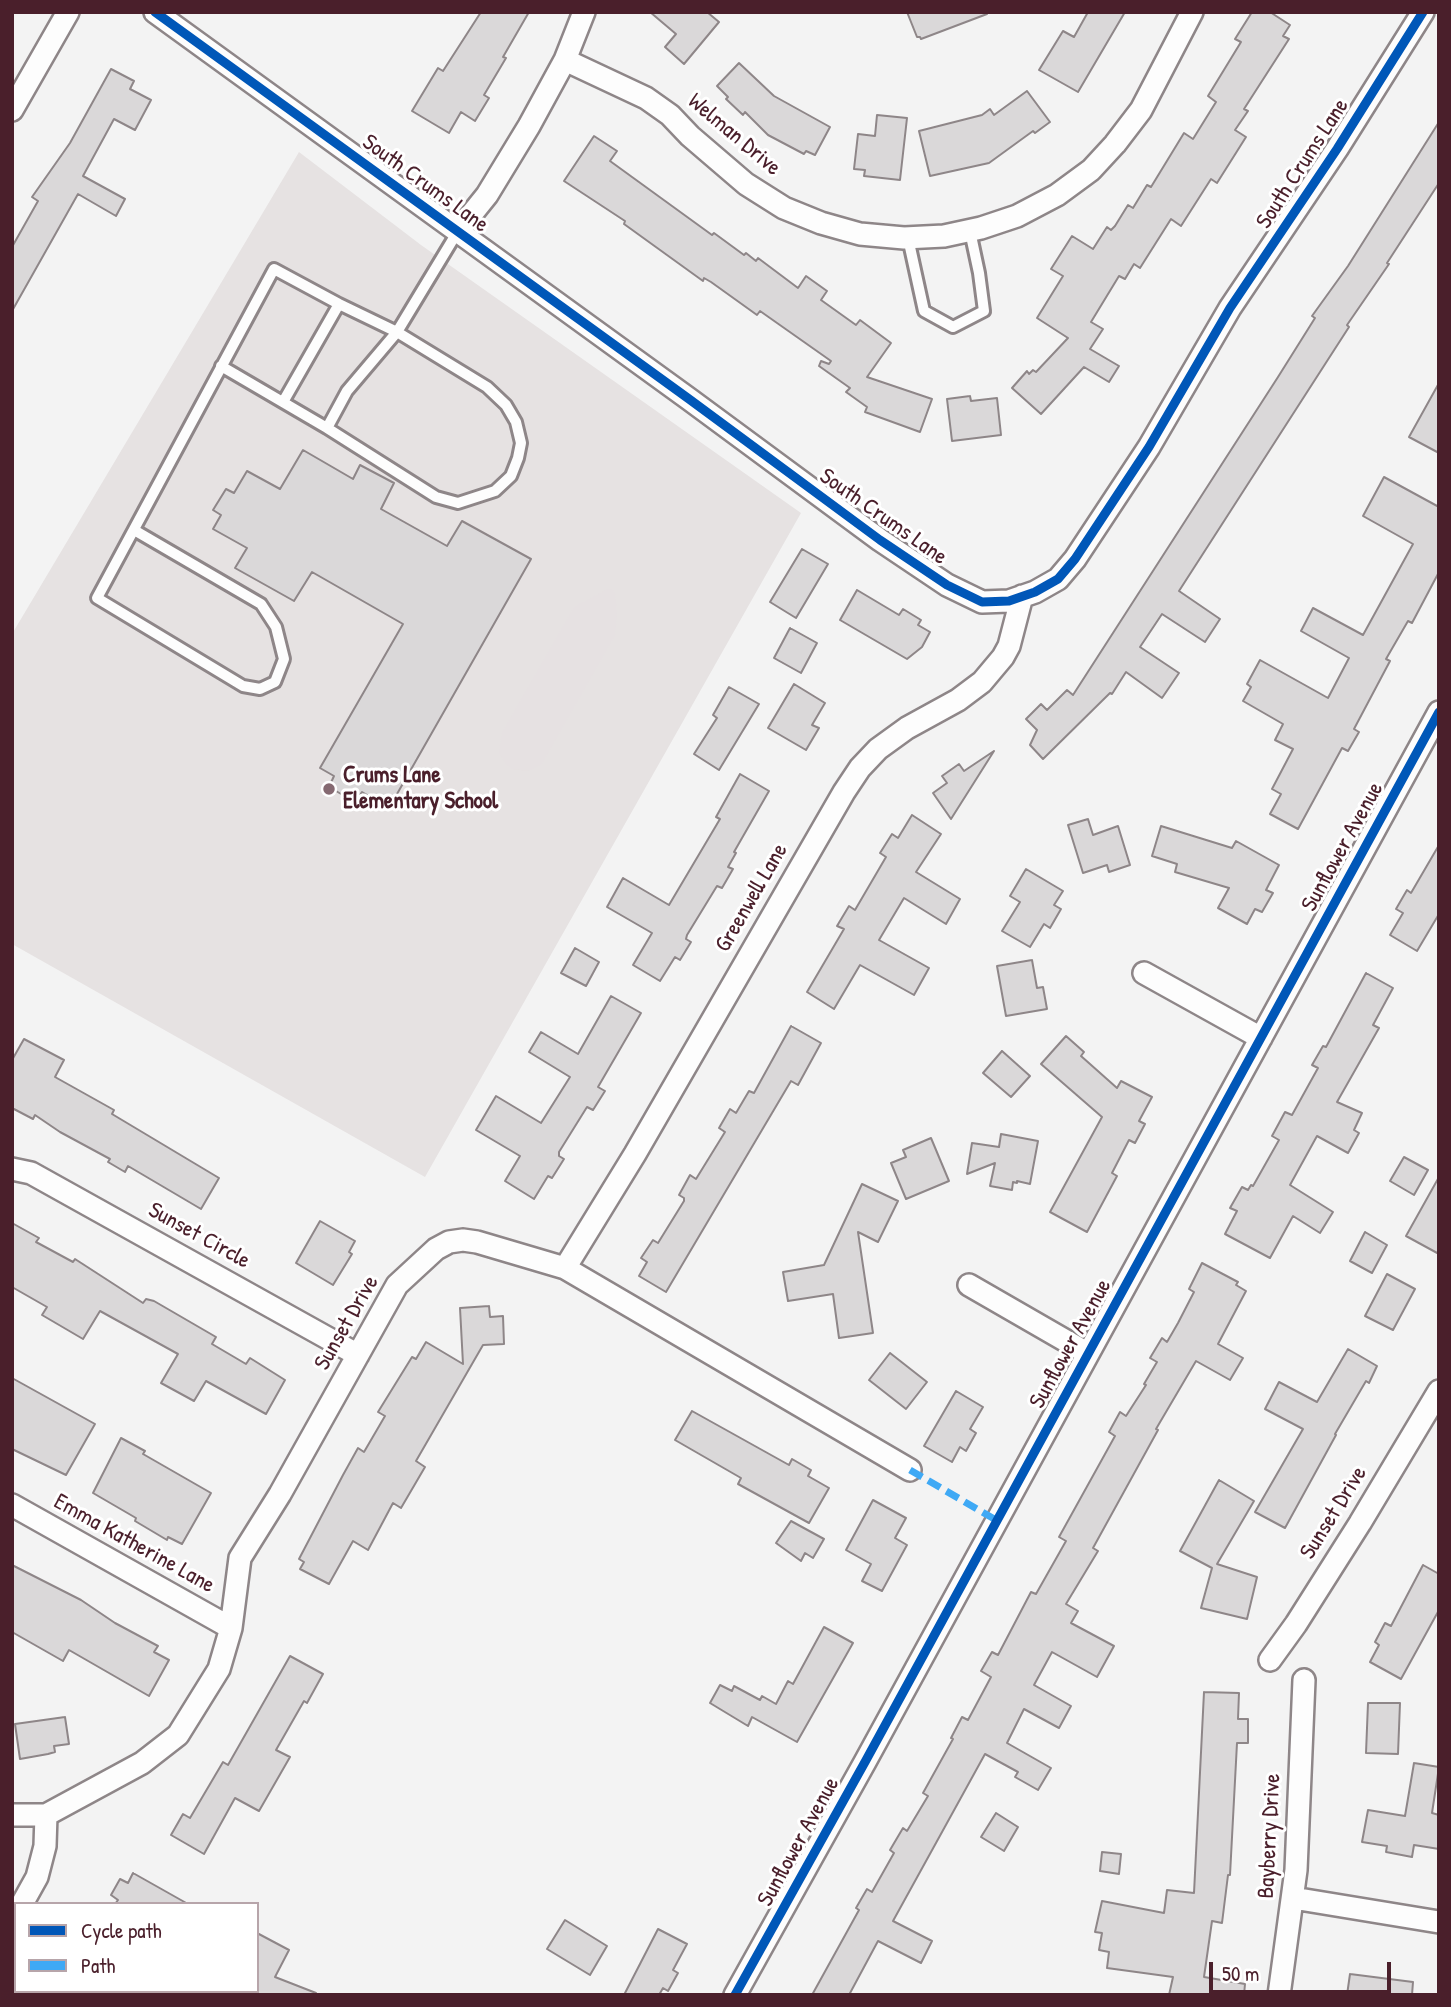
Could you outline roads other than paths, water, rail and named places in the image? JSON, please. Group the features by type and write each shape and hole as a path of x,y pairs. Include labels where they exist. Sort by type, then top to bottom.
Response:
{"street":[{"path":"12,110 68,12"},
{"name":"South Crums Lane","path":"155,12 922,569 958,592 982,601 1009,601 1035,592 1058,579 1075,559 1149,447 1230,308 1337,149 1423,12"},
{"path":"458,231 487,195 529,127 565,60 584,12"},
{"name":"Welman Drive","path":"565,60 646,98 670,115 690,136 746,184 784,208 821,223 860,233 908,238 944,236 1017,216 1057,195 1090,170 1115,144 1141,110 1192,12"},
{"name":"Greenwell Lane","path":"565,1268 635,1154 855,776 878,749 907,728 957,700 982,681 1009,646 1023,596"},
{"name":"Sunflower Avenue","path":"735,1995 1439,712"},
{"path":"1144,973 1261,1038"},
{"name":"Sunset Circle","path":"12,1169 30,1173 358,1355"},
{"name":"Sunset Drive","path":"12,1815 46,1815 142,1763 178,1735 219,1669 231,1628 240,1558 280,1494 397,1285 436,1249 449,1242 477,1242 565,1268 910,1470"},
{"path":"969,1285 1087,1353"},
{"name":"Sunset Drive","path":"1270,1660 1360,1523 1439,1391"},
{"name":"Emma Katherine Lane","path":"12,1505 231,1628"},
{"name":"Bayberry Drive","path":"1279,1995 1293,1898 1304,1679"},
{"path":"23,1902 37,1877 46,1846 46,1815"},
{"path":"1293,1898 1439,1922"}],"lane":[{"path":"327,428 347,391 397,332 458,231"},
{"path":"908,238 924,311 953,327 984,311 970,231"},
{"path":"134,530 261,604 276,627 284,659 275,682 260,689 243,685 97,598 221,366 274,269 397,332 487,387 506,405 516,422 521,443 518,458 511,476 495,491 458,503 436,497 327,428 221,366"},
{"path":"283,402 339,304"}],"place":[{"name":"Crums Lane Elementary School","path":"329,789"}]}
